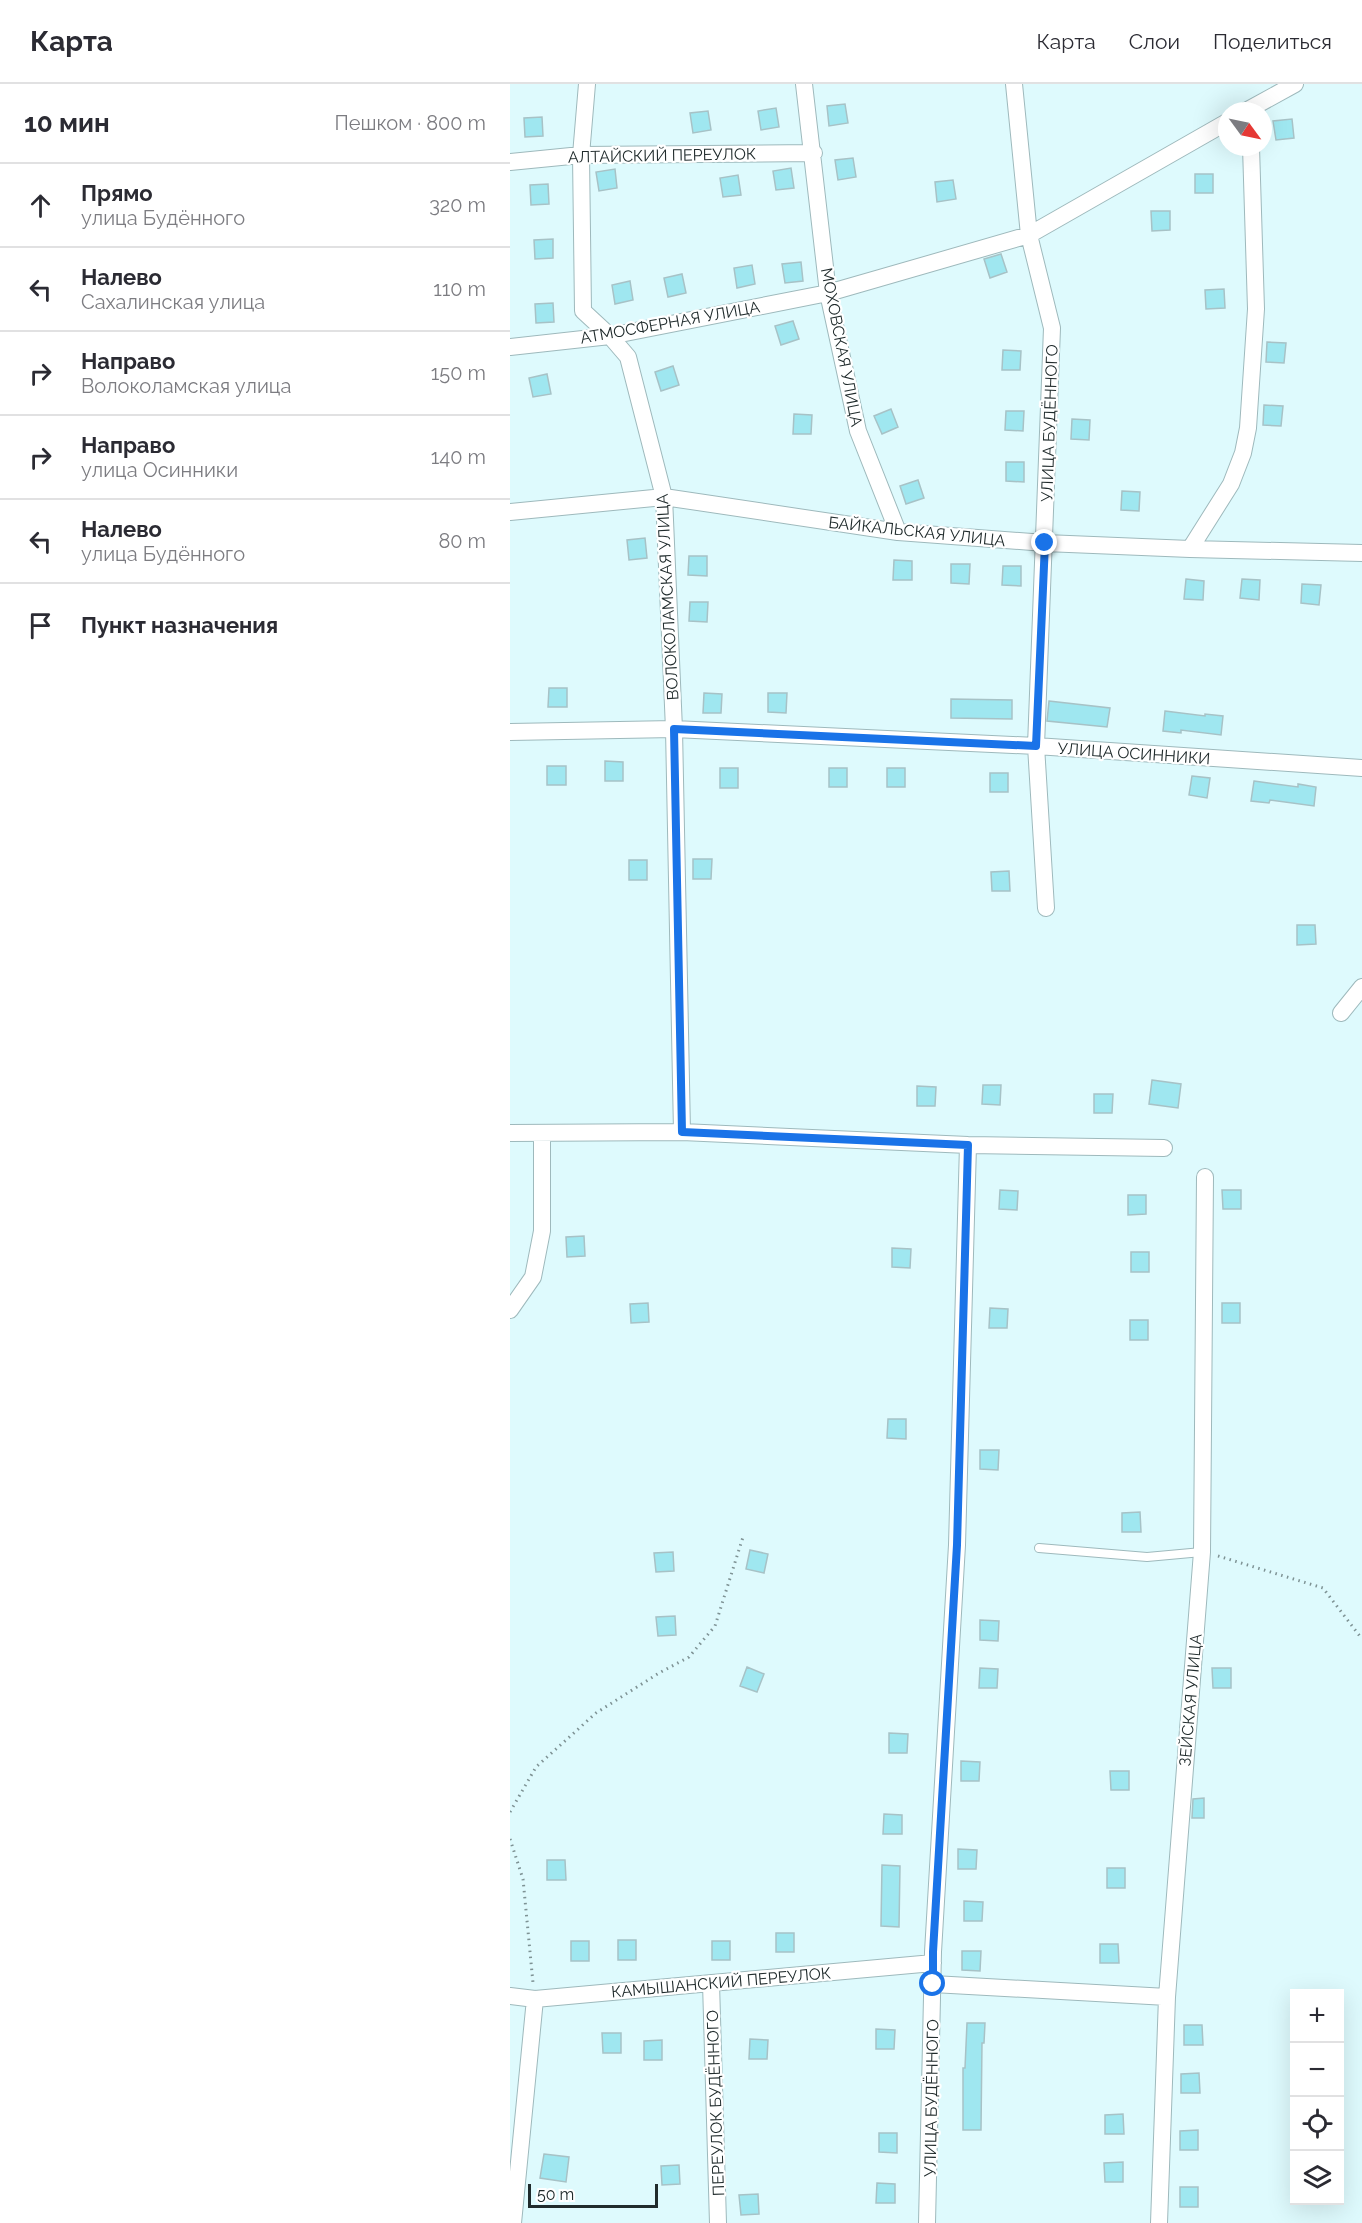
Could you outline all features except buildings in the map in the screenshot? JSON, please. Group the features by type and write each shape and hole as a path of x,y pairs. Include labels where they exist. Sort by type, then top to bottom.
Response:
{"street":[{"name":"ВОЛОКОЛАМСКАЯ УЛИЦА","path":"587,84 581,155 583,310 628,357 664,497 674,729 682,1132"},
{"name":"МОХОВСКАЯ УЛИЦА","path":"804,84 814,153 828,293 858,431 898,532"},
{"name":"УЛИЦА БУДЁННОГО","path":"1014,84 1029,235 1052,328 1036,746 1046,908"},
{"path":"1257,102 1269,91 1295,84"},
{"name":"АТМОСФЕРНАЯ УЛИЦА","path":"510,347 610,336 828,293 1029,235 1218,127"},
{"name":"АЛТАЙСКИЙ ПЕРЕУЛОК","path":"510,162 581,155 814,153"},
{"path":"1190,549 1231,484 1244,453 1248,428 1256,309 1251,156"},
{"name":"БАЙКАЛЬСКАЯ УЛИЦА","path":"510,512 664,497 898,532 1045,543 1362,553"},
{"name":"УЛИЦА ОСИННИКИ","path":"510,732 674,729 1036,746 1362,768"},
{"path":"1341,1013 1362,987"},
{"path":"510,1133 682,1132 968,1145 1164,1148"},
{"path":"510,1310 533,1277 538,1254 542,1231 542,1133"},
{"name":"УЛИЦА БУДЁННОГО","path":"927,2223 933,1963 957,1545 968,1145"},
{"name":"ЗЕЙСКАЯ УЛИЦА","path":"1159,2223 1167,1997 1202,1552 1205,1177"},
{"name":"КАМЫШАНСКИЙ ПЕРЕУЛОК","path":"510,1996 535,1999 933,1963"},
{"name":"ПЕРЕУЛОК БУДЁННОГО","path":"711,1983 718,2223"},
{"path":"933,1984 1167,1997"},
{"path":"513,2223 535,1999"}],"lane":[{"path":"1039,1548 1147,1557 1202,1552"}],"path":[{"path":"510,1812 536,1767 596,1713 689,1657 715,1626 743,1537"},
{"path":"1202,1552 1323,1588 1362,1639"},
{"path":"510,1839 523,1879 535,1999"}],"route":[{"path":"933,1984 957,1545 968,1145 682,1132 674,729 1036,746 1045,543"}]}
